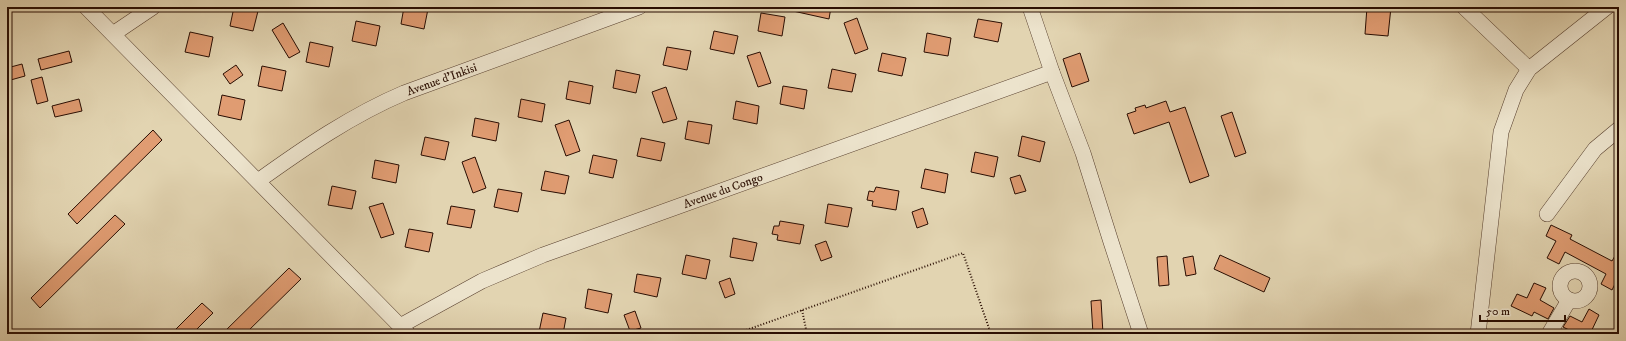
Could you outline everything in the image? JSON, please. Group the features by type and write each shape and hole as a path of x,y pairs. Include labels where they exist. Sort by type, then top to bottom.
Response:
{"street":[{"path":"86,7 404,330"},
{"path":"113,34 153,7"},
{"name":"Avenue d'Inkisi","path":"258,181 298,152 376,105 404,93 639,7"},
{"path":"1030,7 1052,72 1083,153 1110,242 1141,334"},
{"path":"1464,7 1529,69"},
{"path":"1478,334 1501,132 1516,90 1529,69 1607,7"},
{"name":"Avenue du Congo","path":"404,330 482,281 543,255 1052,72"},
{"path":"1547,214 1595,149 1619,129"},
{"path":"1549,334 1569,300"}],"path":[{"path":"735,334 963,253 991,334"},
{"path":"802,310 807,334"}],"building":[{"path":"234,7 258,11 253,31 230,26"},
{"path":"404,7 419,7 428,9 424,29 401,24"},
{"path":"793,7 831,7 829,19 793,11"},
{"path":"1367,7 1391,7 1388,36 1365,34"},
{"path":"761,13 785,17 782,36 758,31"},
{"path":"857,18 868,49 855,54 844,23"},
{"path":"978,19 1002,23 998,42 974,37"},
{"path":"356,21 380,26 376,46 352,41"},
{"path":"283,23 300,52 289,58 272,30"},
{"path":"714,31 738,36 734,54 710,49"},
{"path":"190,32 213,37 209,57 185,52"},
{"path":"927,33 951,38 948,56 924,52"},
{"path":"310,42 333,47 329,67 306,62"},
{"path":"667,47 691,51 687,70 663,65"},
{"path":"69,51 72,62 41,70 38,59"},
{"path":"760,52 771,83 758,87 747,56"},
{"path":"882,53 906,58 902,76 878,71"},
{"path":"1080,53 1089,81 1072,87 1063,59"},
{"path":"22,64 25,76 7,81 7,68"},
{"path":"236,65 243,75 230,84 223,74"},
{"path":"262,66 286,71 282,91 258,86"},
{"path":"832,69 856,74 852,92 828,88"},
{"path":"616,70 640,75 636,93 613,88"},
{"path":"42,77 48,101 37,104 31,80"},
{"path":"569,81 593,86 590,104 566,99"},
{"path":"783,86 807,90 804,109 780,104"},
{"path":"666,87 677,119 663,123 652,92"},
{"path":"222,95 245,100 241,120 218,115"},
{"path":"79,99 82,111 55,117 52,106"},
{"path":"521,99 545,104 542,122 518,117"},
{"path":"736,101 759,106 757,124 733,119"},
{"path":"1166,101 1170,112 1185,107 1209,176 1190,183 1169,122 1134,134 1127,114 1136,111 1135,108 1145,105 1146,108"},
{"path":"1232,112 1246,153 1235,157 1221,116"},
{"path":"475,118 499,123 496,141 472,136"},
{"path":"569,120 580,151 566,156 555,125"},
{"path":"688,121 712,125 709,144 685,139"},
{"path":"153,130 162,140 77,224 68,214"},
{"path":"1022,136 1045,142 1040,162 1018,156"},
{"path":"425,137 449,142 445,160 421,155"},
{"path":"641,138 665,143 661,161 637,156"},
{"path":"975,152 998,157 994,177 971,172"},
{"path":"593,155 617,160 613,178 589,173"},
{"path":"475,157 486,188 473,193 462,162"},
{"path":"375,160 399,165 396,183 372,178"},
{"path":"925,169 948,174 945,193 921,188"},
{"path":"545,171 569,176 565,194 541,190"},
{"path":"1020,175 1026,191 1015,194 1010,178"},
{"path":"332,186 356,191 352,209 328,205"},
{"path":"876,187 899,191 896,210 872,206 873,201 867,200 869,191 874,192"},
{"path":"498,189 522,193 518,212 494,207"},
{"path":"383,203 394,234 381,238 369,207"},
{"path":"828,204 852,208 848,227 825,223"},
{"path":"451,206 475,210 471,228 447,224"},
{"path":"923,208 928,224 917,228 912,212"},
{"path":"115,215 125,224 40,308 31,298"},
{"path":"780,221 804,225 800,244 777,240 778,235 772,234 774,226 779,226"},
{"path":"1551,225 1572,235 1570,239 1612,261 1619,249 1619,276 1612,290 1601,284 1606,274 1565,252 1559,264 1547,258 1556,241 1546,236"},
{"path":"409,229 433,233 429,252 405,247"},
{"path":"733,238 757,243 753,261 730,257"},
{"path":"826,241 832,257 821,261 815,245"},
{"path":"686,255 710,260 706,279 682,274"},
{"path":"1220,255 1270,278 1264,292 1214,269"},
{"path":"1167,256 1169,285 1159,286 1157,257"},
{"path":"1193,256 1196,274 1186,276 1183,258"},
{"path":"289,268 301,279 245,334 222,334"},
{"path":"637,274 661,278 657,297 634,292"},
{"path":"730,278 735,294 725,298 719,282"},
{"path":"1534,283 1546,288 1540,300 1554,308 1548,319 1534,312 1532,316 1511,306 1517,294 1527,298"},
{"path":"588,289 612,294 608,313 585,308"},
{"path":"1101,300 1103,334 1093,334 1091,301"},
{"path":"202,303 213,313 192,334 171,334"},
{"path":"1589,309 1599,315 1590,334 1577,334 1563,327 1570,316 1582,322"},
{"path":"635,311 641,328 630,331 624,315"},
{"path":"543,313 566,318 563,334 539,332"}]}
